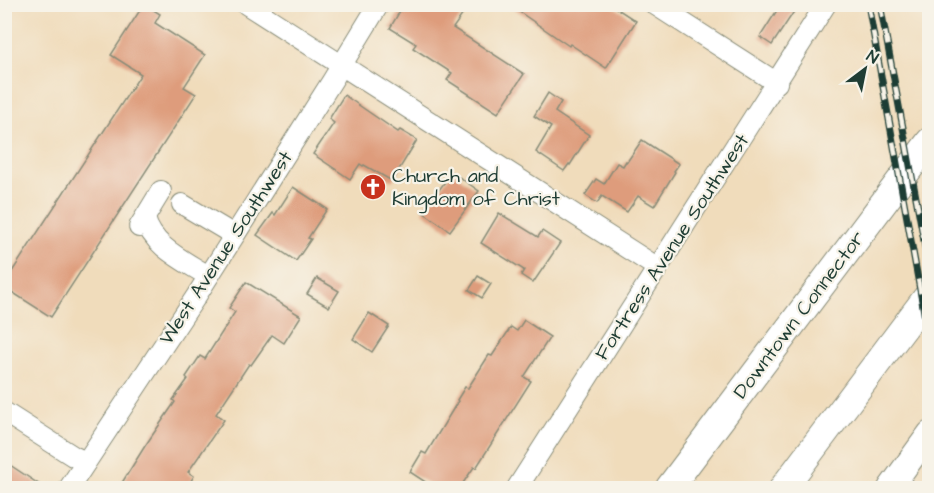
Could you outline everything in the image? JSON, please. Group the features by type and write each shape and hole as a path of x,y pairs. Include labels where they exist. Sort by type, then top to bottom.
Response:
{"highway":[{"name":"Downtown Connector","path":"669,489 930,141"},
{"path":"783,489 930,292"},
{"path":"799,489 858,390"}],"main road":[{"path":"890,489 930,433"}],"street":[{"path":"246,4 658,268"},
{"name":"West Avenue Southwest","path":"69,489 208,276 379,4"},
{"path":"654,4 777,83"},
{"name":"Fortress Avenue Southwest","path":"517,489 826,4"},
{"path":"161,191 141,225 148,229 160,244 208,276"},
{"path":"182,204 234,235"},
{"path":"4,412 86,462"}],"building":[{"path":"144,4 160,14 155,23 205,55 184,87 196,94 51,317 4,287 4,284 141,74 111,55"},
{"path":"404,4 470,4 453,28 524,74 498,113 447,80 452,73 413,48 416,44 390,28"},
{"path":"508,4 610,4 636,21 606,68 570,44 569,46"},
{"path":"781,4 799,4 772,45 760,37"},
{"path":"548,93 561,102 555,112 589,135 564,171 536,152 551,127 534,116"},
{"path":"344,95 398,132 400,130 417,140 392,181 360,164 350,179 313,154 334,123 329,119"},
{"path":"642,140 679,164 654,206 638,196 627,212 602,196 597,203 585,195 596,179 604,184 617,163 623,166"},
{"path":"452,172 479,191 450,231 423,212"},
{"path":"293,187 327,209 296,261 257,235 273,213 275,215"},
{"path":"499,213 538,237 542,231 560,243 533,283 521,275 524,270 481,243"},
{"path":"478,276 491,284 482,298 469,290"},
{"path":"317,278 339,291 329,307 307,294"},
{"path":"246,282 301,316 284,343 272,335 251,365 249,364 216,414 224,420 188,472 194,476 186,489 118,489 175,402 173,400 188,379 186,377 200,356 205,359 235,312 229,308"},
{"path":"369,313 389,326 372,352 353,339"},
{"path":"524,320 550,337 524,377 531,381 476,468 474,467 459,489 436,489 410,472 422,452 426,454 465,387 468,388 489,355 492,356 511,327 517,331"},
{"path":"4,461 46,489 4,489"}],"railway":[{"path":"868,4 930,345"},
{"path":"880,4 930,273"}],"place":[{"name":"Church and Kingdom of Christ","path":"373,187"}]}
